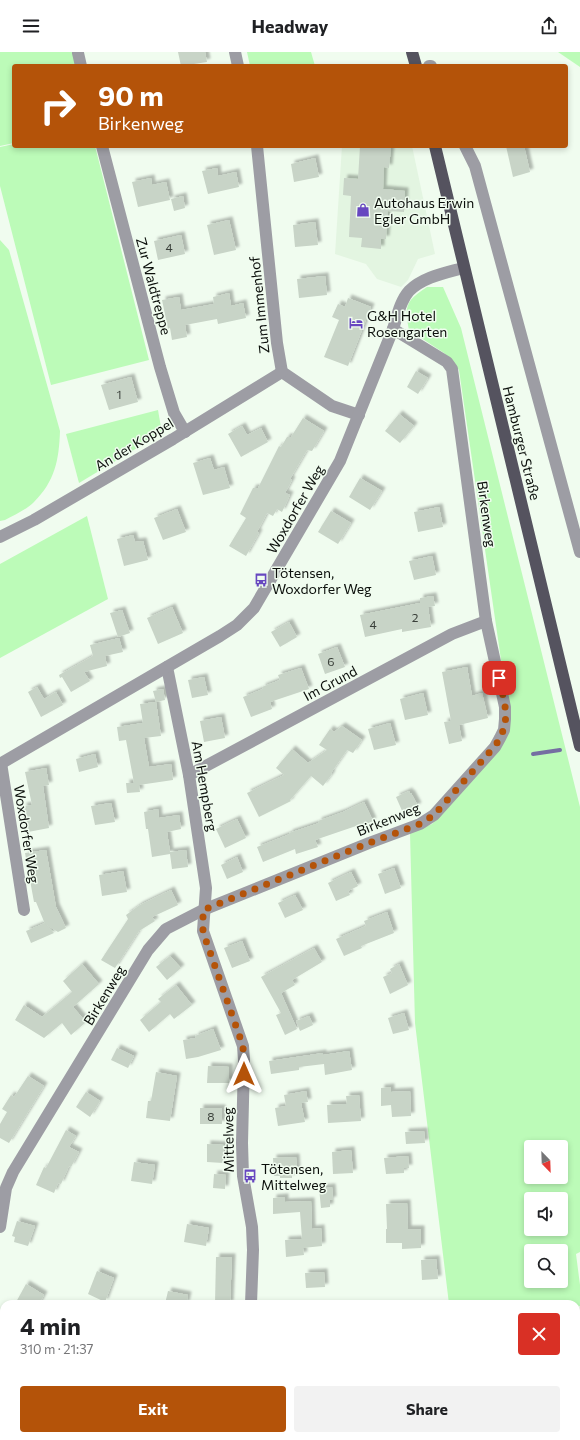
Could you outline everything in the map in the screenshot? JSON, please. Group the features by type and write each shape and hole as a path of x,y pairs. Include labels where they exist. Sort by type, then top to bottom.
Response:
{"main road":[{"path":"412,52 415,64"},
{"name":"Hamburger Straße","path":"435,148 463,268 580,746"}],"street":[{"path":"235,52 238,64"},
{"path":"78,53 81,64"},
{"name":"Zur Waldtreppe","path":"103,148 160,367 174,413 185,432"},
{"name":"Zum Immenhof","path":"257,148 277,343 282,372"},
{"path":"467,148 475,166 580,552"},
{"name":"Woxdorfer Weg","path":"24,910 0,764 237,625 254,608 340,460 393,329 400,306 408,292 424,280 463,268"},
{"name":"Birkenweg","path":"0,1227 6,1188 13,1172 148,950 166,930 203,910 420,824 434,815 495,746 504,730 506,719 505,707 486,621 452,369 447,362 393,329"},
{"path":"282,372 332,406 359,416"},
{"name":"An der Koppel","path":"0,538 34,520 185,432 282,372"},
{"name":"Im Grund","path":"189,775 452,634 486,621"},
{"name":"Am Hempberg","path":"167,667 189,775 206,888 203,910"},
{"name":"Mittelweg","path":"203,910 203,932 243,1046 243,1176 252,1227 254,1250 251,1300"}],"shaded area":[{"path":"342,148 412,148 435,254 418,259 408,280 401,287 377,279 366,264 335,254"}],"green space":[{"path":"0,52 78,52 80,64 12,64 12,143 0,146"},
{"path":"247,52 311,52 314,64 250,64"},
{"path":"558,52 580,52 580,67"},
{"path":"12,144 12,148 96,148 149,360 51,385 0,186 0,147"},
{"path":"0,240 9,250 60,431 57,461 47,486 34,502 20,512 0,521"},
{"path":"427,287 443,287 461,328 580,807 580,1252 576,1254 580,1285 580,1300 449,1300 415,1023 410,833 432,824 502,745 510,722 459,370 444,353 409,330 407,309 411,300"},
{"path":"158,410 162,433 79,483 66,434"},
{"path":"87,516 108,599 0,658 0,564"}],"building":[{"path":"178,52 205,52 207,62 181,64"},
{"path":"360,148 391,148 389,168 384,167 383,189 405,191 404,212 388,211 386,239 381,239 381,249 361,247 362,238 349,237 351,196 343,195 344,178 358,179"},
{"path":"506,148 524,148 530,172 513,177"},
{"path":"315,158 319,177 294,182 291,164"},
{"path":"217,168 218,176 236,172 239,187 208,194 202,171"},
{"path":"151,178 152,185 166,182 170,200 138,207 132,182"},
{"path":"183,196 185,208 174,211 171,199"},
{"path":"229,220 236,250 214,255 207,225"},
{"path":"315,222 318,245 295,247 293,225"},
{"path":"181,235 185,254 158,260 154,241"},
{"path":"325,276 327,295 299,298 297,279"},
{"path":"229,293 231,306 243,303 246,318 218,324 217,319 185,325 187,337 172,340 170,328 168,329 162,300 179,297 181,310 214,304 213,297"},
{"path":"348,298 371,307 348,366 324,357 339,320 332,317 338,304 345,307"},
{"path":"416,371 428,378 418,394 407,387"},
{"path":"131,377 138,402 109,410 101,385"},
{"path":"399,414 414,426 400,443 385,431"},
{"path":"303,418 324,431 312,451 307,450 290,479 292,480 285,493 290,495 282,512 277,509 273,516 267,513 257,532 259,533 246,556 229,546 246,518 240,514 253,488 258,488 279,446 281,447 287,437 291,437"},
{"path":"242,426 247,435 261,428 268,442 241,457 228,434"},
{"path":"210,458 214,470 224,467 230,488 203,495 193,463"},
{"path":"360,478 382,491 370,510 349,497"},
{"path":"439,507 443,527 418,532 414,512"},
{"path":"177,509 186,532 163,540 154,518"},
{"path":"331,511 351,523 338,544 318,532"},
{"path":"133,535 135,542 143,541 148,560 124,566 117,539"},
{"path":"432,556 436,575 414,580 409,561"},
{"path":"433,596 435,606 428,607 431,627 402,632 402,629 365,637 360,615 420,603 420,598"},
{"path":"172,607 183,633 158,644 147,618"},
{"path":"122,610 130,633 118,637 110,613"},
{"path":"289,622 297,637 280,647 271,632"},
{"path":"119,638 123,652 105,656 107,666 84,672 90,681 71,692 62,677 60,678 59,675 93,656 90,645"},
{"path":"337,647 345,667 325,674 318,654"},
{"path":"467,667 472,696 482,693 488,718 459,725 462,741 449,744 444,722 451,721 442,672"},
{"path":"301,668 309,689 270,702 272,709 251,717 243,697 280,680 278,675"},
{"path":"204,677 208,695 192,698 188,680"},
{"path":"37,687 44,699 56,692 63,705 41,717 28,692"},
{"path":"163,689 165,700 156,702 153,691"},
{"path":"423,693 428,715 405,720 400,699"},
{"path":"156,702 161,736 144,738 149,767 171,764 173,780 139,785 140,792 127,793 126,783 134,783 126,740 119,741 117,727 143,723 140,704"},
{"path":"221,717 225,738 204,742 200,721"},
{"path":"390,723 396,745 374,750 368,729"},
{"path":"342,726 362,740 353,753 347,750 323,786 311,776 290,800 291,801 259,817 247,793 284,775 276,768 292,749 308,763 327,750 319,745 330,729 334,732"},
{"path":"95,754 98,767 79,772 76,759"},
{"path":"46,768 49,785 43,786 49,828 28,832 23,806 32,805 25,772"},
{"path":"409,791 418,806 403,813 396,797"},
{"path":"364,802 373,821 357,828 356,826 315,840 318,847 296,854 295,849 263,862 257,847 290,834 289,833 319,823 318,821 343,812"},
{"path":"111,803 115,822 95,825 91,806"},
{"path":"158,809 159,818 179,815 181,829 167,832 170,852 186,850 188,867 172,869 170,854 152,857 144,812"},
{"path":"237,819 246,838 225,848 216,829"},
{"path":"46,850 56,907 66,928 58,932 45,924 36,902 34,902 25,853"},
{"path":"237,857 243,872 227,879 221,865"},
{"path":"394,868 401,888 385,894 378,874"},
{"path":"123,871 127,892 102,896 99,875"},
{"path":"351,872 358,886 348,891 350,895 336,901 328,883"},
{"path":"171,890 178,905 152,917 155,921 139,931 115,968 101,960 128,919 126,915 140,905"},
{"path":"295,895 303,910 285,918 278,903"},
{"path":"387,912 394,933 361,946 362,948 344,956 336,939 366,926 364,921"},
{"path":"45,923 54,933 31,943 26,931"},
{"path":"242,941 250,961 232,968 224,948"},
{"path":"314,948 322,962 292,980 295,985 281,993 297,1029 285,1035 276,1015 281,1013 261,977"},
{"path":"170,956 181,968 167,980 156,967"},
{"path":"82,964 99,984 73,1007 86,1022 71,1035 62,1023 44,1038 15,1020 24,1005 42,1017 72,992 63,981"},
{"path":"399,964 408,985 390,994 383,977 392,973 390,969"},
{"path":"176,985 192,1005 174,1019 170,1014 149,1032 140,1020 161,1002 158,999"},
{"path":"404,1013 409,1030 393,1034 388,1018"},
{"path":"309,1016 313,1025 300,1031 296,1021"},
{"path":"213,1029 221,1050 186,1059 183,1040 196,1038 195,1036"},
{"path":"117,1048 134,1056 128,1068 111,1060"},
{"path":"349,1051 352,1070 325,1075 324,1064 299,1067 299,1070 271,1074 269,1061 323,1053 323,1055"},
{"path":"208,1066 229,1067 229,1083 207,1083"},
{"path":"156,1072 177,1076 170,1121 146,1118 148,1101 151,1101"},
{"path":"28,1076 44,1086 9,1143 0,1138 0,1124 7,1112 2,1109 11,1095 14,1097"},
{"path":"391,1087 391,1092 410,1091 411,1116 392,1117 391,1105 381,1106 381,1088"},
{"path":"306,1091 308,1102 301,1103 305,1122 278,1126 275,1108 286,1106 284,1095"},
{"path":"86,1092 100,1101 90,1117 76,1107"},
{"path":"359,1095 361,1121 328,1123 327,1105 347,1104 346,1096"},
{"path":"200,1108 222,1108 222,1124 200,1124"},
{"path":"66,1130 76,1136 69,1147 79,1152 71,1167 69,1166 61,1184 58,1183 54,1193 36,1185 44,1167 46,1168"},
{"path":"424,1131 425,1143 406,1144 405,1132"},
{"path":"207,1144 224,1145 223,1163 207,1162"},
{"path":"351,1150 353,1173 333,1174 332,1152"},
{"path":"408,1156 409,1168 404,1168 404,1173 386,1174 384,1158"},
{"path":"296,1157 297,1174 292,1175 292,1178 280,1178 280,1176 274,1176 273,1158"},
{"path":"134,1162 155,1165 152,1184 131,1181"},
{"path":"214,1174 226,1175 225,1189 213,1188"},
{"path":"332,1187 333,1200 330,1200 330,1207 321,1208 319,1188"},
{"path":"285,1197 285,1202 311,1201 312,1229 321,1228 322,1246 303,1248 304,1255 286,1257 285,1240 302,1239 300,1212 273,1214 273,1198"},
{"path":"407,1203 408,1229 421,1229 421,1248 402,1249 402,1243 386,1243 386,1204"},
{"path":"17,1221 35,1226 28,1246 14,1242 15,1237 12,1236"},
{"path":"187,1224 209,1228 206,1246 184,1242"},
{"path":"216,1257 232,1257 230,1300 215,1300"},
{"path":"436,1259 438,1279 422,1280 421,1260"},
{"path":"97,1271 114,1278 106,1300 101,1300 88,1294"},
{"path":"324,1272 325,1287 306,1288 305,1273"},
{"path":"26,1284 44,1295 41,1300 17,1300"},
{"path":"168,1291 188,1295 187,1300 166,1300"}],"waterway":[{"path":"533,754 560,750"}],"place":[{"name":"Autohaus Erwin Egler GmbH","path":"363,210"},
{"name":"G&H Hotel Rosengarten","path":"356,323"},
{"name":"Tötensen, Woxdorfer Weg","path":"261,580"},
{"name":"Tötensen, Mittelweg","path":"250,1176"}],"route":[{"path":"244,1074 243,1046 203,932 203,910 420,824 434,815 495,746 504,730 506,719 505,707 499,678"}]}
